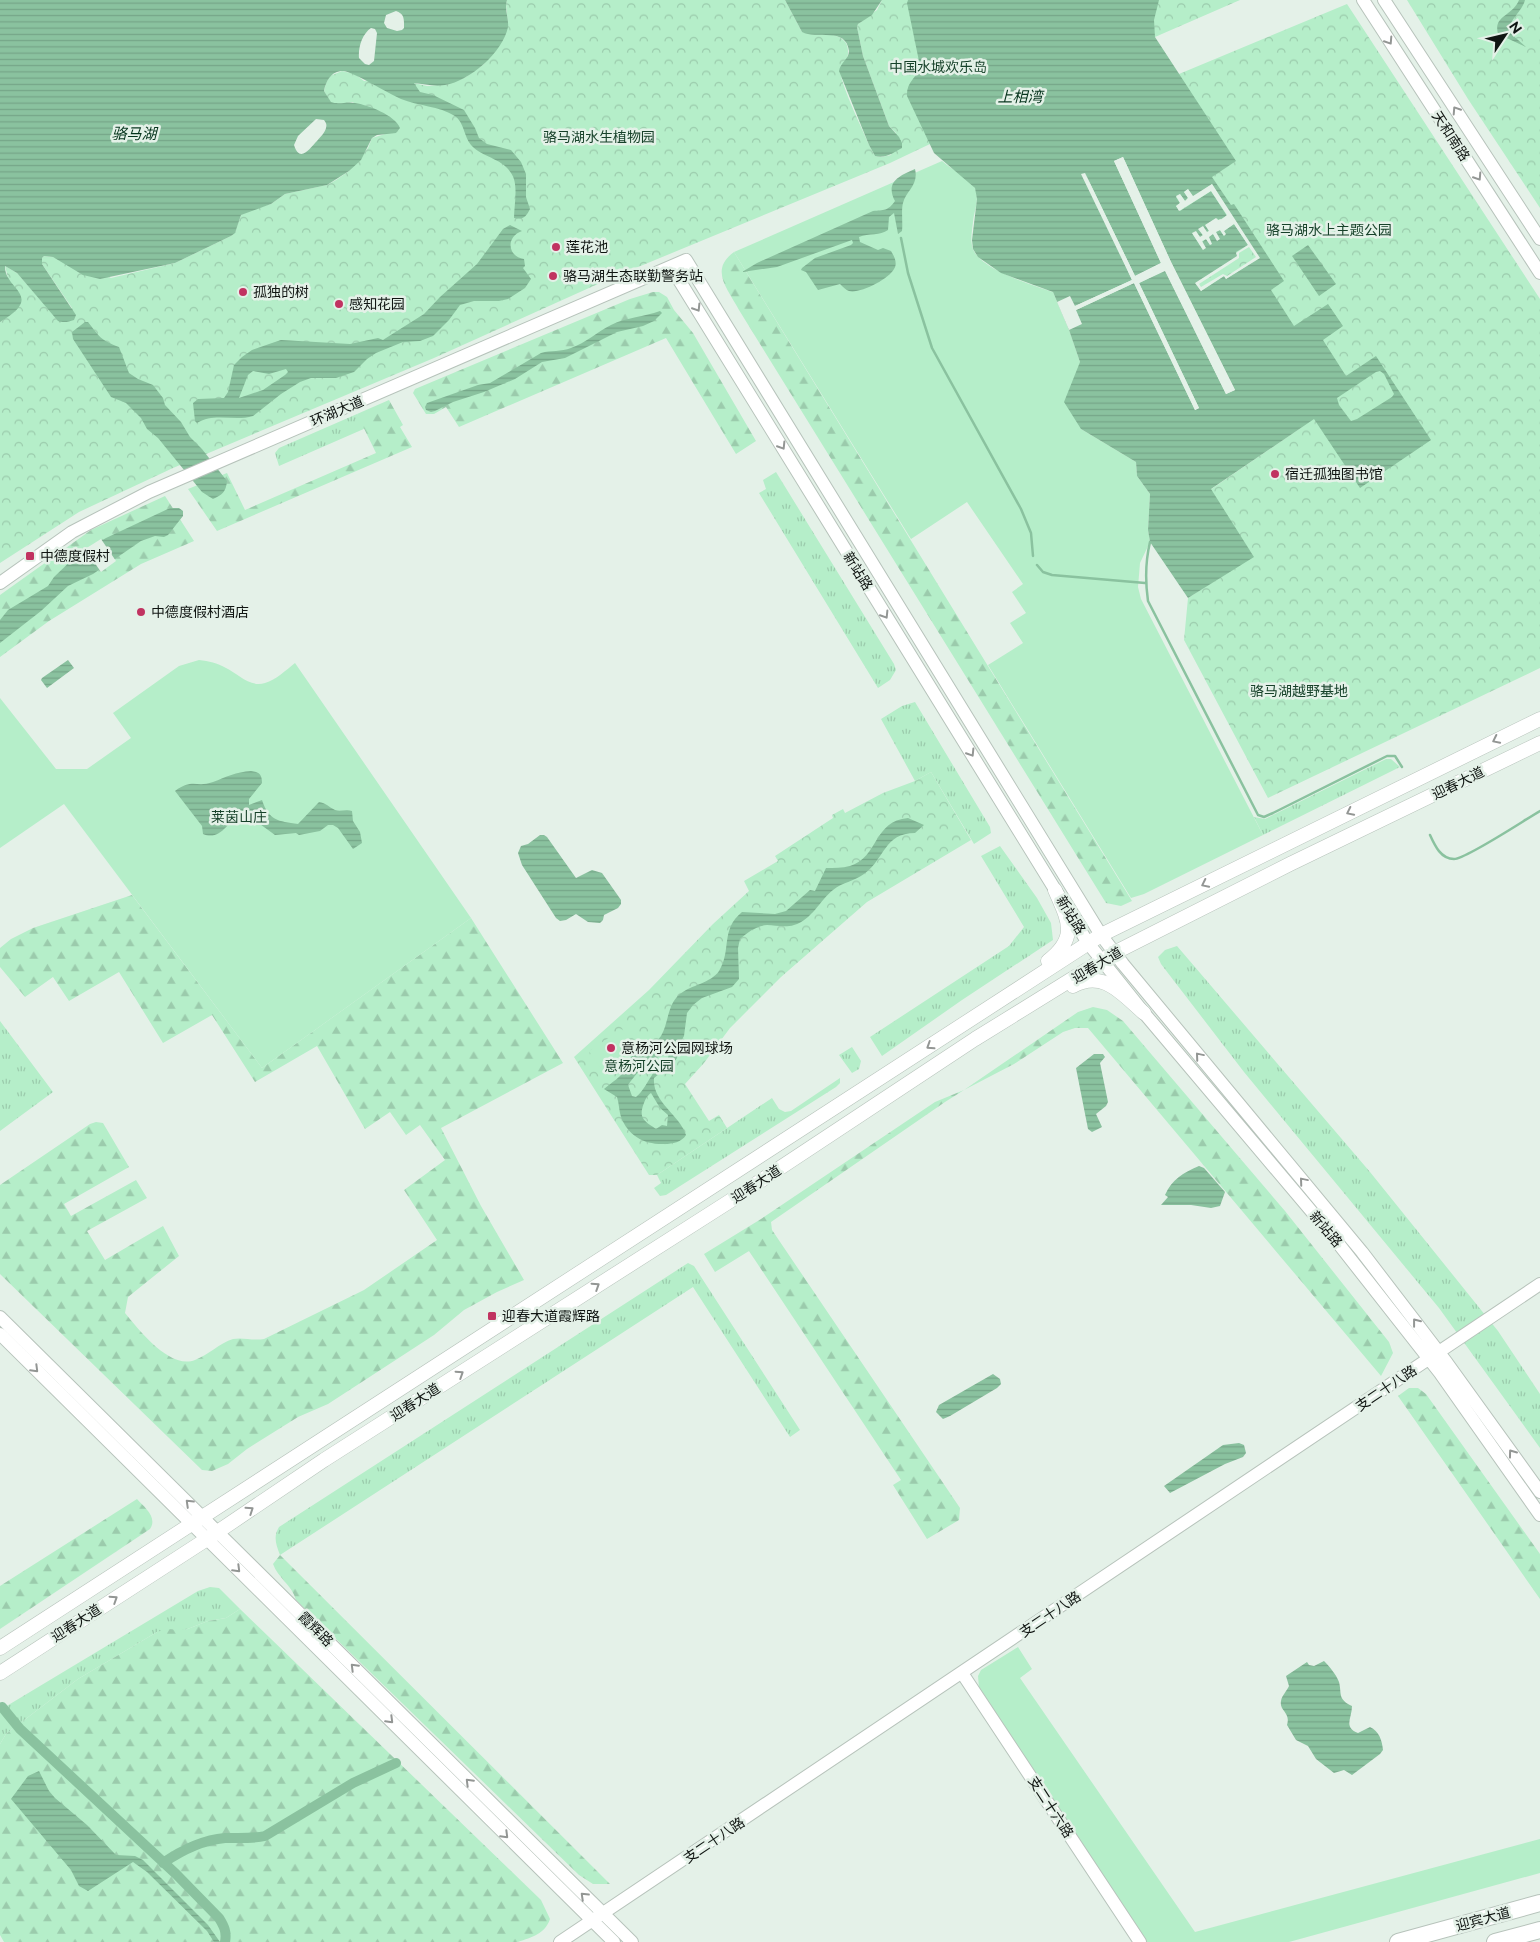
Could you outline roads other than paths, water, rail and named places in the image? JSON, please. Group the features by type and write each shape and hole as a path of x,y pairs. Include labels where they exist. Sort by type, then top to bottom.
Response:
{"highway":[{"name":"迎宾大道","path":"1398,1942 1540,1903"},
{"name":"迎宾大道","path":"1495,1942 1540,1930"}],"main road":[{"name":"迎春大道","path":"0,1648 1101,935 1540,719"},
{"name":"迎春大道","path":"0,1673 290,1483 730,1201 975,1039 1114,953 1290,864 1540,743"},
{"path":"953,1031 1060,952 1069,933 1069,923 1055,890"},
{"path":"975,1039 1081,981 1093,979 1102,981 1116,989 1144,1013"},
{"path":"1028,982 1039,1000"},
{"path":"279,1467 290,1483"},
{"path":"130,1565 141,1582"}],"street":[{"name":"天和南路","path":"1362,0 1540,273"},
{"name":"天和南路","path":"1384,0 1540,239"},
{"name":"环湖大道","path":"0,582 72,532 149,492 686,260"},
{"name":"新站路","path":"686,260 1101,935 1362,1252 1540,1515"},
{"name":"新站路","path":"671,267 1101,962 1434,1356 1540,1492"},
{"name":"支二十八路","path":"560,1942 1540,1284"},
{"name":"霞辉路","path":"0,1317 203,1517 212,1535 598,1918 632,1942"},
{"name":"霞辉路","path":"0,1334 191,1525 212,1535"},
{"name":"支二十六路","path":"962,1673 1140,1942"},
{"name":"霞辉路","path":"598,1918 614,1942"}],"water":[{"name":"骆马湖","path":"0,0 507,0 508,27 505,37 500,46 484,64 465,78 445,85 437,86 414,83 420,92 433,95 464,110 479,138 487,144 511,150 521,162 526,174 526,197 530,209 524,217 520,219 514,218 515,183 511,173 503,164 481,153 471,145 455,116 442,110 401,99 348,72 339,71 330,77 325,87 324,91 331,102 360,104 374,108 393,119 400,128 396,133 377,135 372,138 361,160 349,171 327,185 285,194 271,204 241,215 235,233 231,236 175,263 100,279 83,275 53,257 44,256 42,264 76,315 74,320 58,321 17,273 5,266 6,274 22,299 20,305 13,313 0,322","holes":["396,11 402,16 404,22 404,28 397,31 387,28 384,23 386,15","371,28 375,29 377,33 374,61 369,65 359,58 361,41","316,119 324,120 326,123 324,133 302,154 296,151 294,145 298,136"]},
{"path":"785,0 882,0 872,15 858,24 857,27 863,56 889,126 899,137 902,148 886,156 875,156 839,71 849,54 847,43 837,36 815,35 802,32"},
{"name":"上相湾","path":"908,0 1159,0 1154,20 1155,37 1236,161 1212,177 1231,205 1234,204 1284,281 1271,290 1294,326 1328,304 1343,326 1323,340 1346,376 1376,356 1431,440 1360,488 1314,419 1211,489 1254,557 1188,598 1150,542 1148,530 1150,494 1137,476 1136,462 1081,429 1064,402 1080,362 1053,292 1001,273 978,257 973,249 972,240 977,199 975,188 934,153 907,96 908,87 920,66 907,3","holes":["1123,157 1171,262 1235,390 1226,394 1165,270 1139,283 1199,408 1195,410 1134,283 1076,310 1075,306 1132,280 1085,173 1135,276 1161,263 1114,161","1212,184 1259,258 1226,279 1224,276 1201,291 1196,283 1238,256 1236,252 1248,245 1234,224 1224,231 1224,236 1220,230 1215,232 1217,240 1213,234 1208,237 1210,245 1206,239 1202,242 1203,250 1192,233 1200,237 1203,236 1199,229 1207,232 1209,231 1206,225 1217,218 1218,220 1227,216 1211,191 1180,211 1176,206 1180,203 1176,197 1180,194 1185,201 1188,198 1184,192 1188,189 1193,197","1380,371 1384,374 1394,394 1351,421 1339,405 1337,398"]},
{"path":"1519,0 1525,0 1511,23 1509,32 1526,47 1498,34 1497,28 1501,19 1516,6"},
{"path":"915,169 914,184 903,203 902,231 898,234 894,213 889,217 888,230 882,233 859,237 860,242 878,250 883,248 891,251 893,255 896,262 895,267 891,273 880,281 867,288 854,291 848,291 840,284 818,290 806,272 801,270 815,258 851,245 853,243 852,240 777,267 742,272 757,263 873,211 888,208 895,201 892,189 895,180"},
{"path":"510,225 522,231 513,238 511,246 515,255 524,259 525,266 523,268 531,279 525,288 508,299 474,301 460,305 449,320 433,336 420,341 403,342 376,353 354,372 336,378 311,378 300,382 253,416 246,418 211,418 197,423 195,421 193,403 198,399 224,398 228,392 234,365 252,350 281,340 350,344 378,338 383,340 424,314 477,264 503,229","holes":["286,369 288,372 263,390 239,398 248,375 253,371 269,374"]},
{"path":"1308,245 1336,284 1319,296 1292,256"},
{"path":"660,311 662,313 654,321 643,326 617,332 565,358 542,362 515,379 453,402 435,411 426,410 427,403 478,385 490,383 541,353 571,348 617,322"},
{"path":"85,322 88,322 104,340 119,347 129,373 153,385 163,398 165,405 181,422 190,437 227,481 226,488 221,494 213,499 202,492 158,438 147,429 141,418 126,403 111,397 73,339 72,332"},
{"path":"170,508 179,508 183,511 183,516 168,535 164,537 155,536 141,541 93,574 68,586 41,611 0,643 0,620 8,610 48,586 54,577 78,554 106,538"},
{"path":"68,660 74,668 47,688 41,680 42,678"},
{"path":"251,771 259,774 262,783 249,799 249,805 262,800 268,812 275,819 298,824 319,802 337,811 352,811 353,821 360,832 362,843 353,849 338,828 333,825 328,825 320,831 299,835 296,833 275,835 249,816 239,813 219,833 209,836 203,834 202,826 175,791 186,785 207,784"},
{"path":"908,818 924,825 915,833 897,837 871,868 833,890 806,919 794,925 767,925 759,927 740,939 738,948 739,979 732,987 702,998 693,1005 687,1013 684,1036 679,1045 677,1058 654,1078 657,1094 683,1128 686,1135 677,1142 658,1144 644,1141 633,1134 624,1124 617,1097 604,1089 625,1071 635,1052 659,1039 664,1031 670,1008 676,998 690,988 711,978 719,971 725,955 728,933 735,919 742,912 775,914 786,911 810,890 815,891 826,868 847,867 859,861 866,855 882,832 897,821","holes":["669,1054 664,1064 654,1072 641,1092 636,1097 632,1096 628,1085 637,1074 650,1061","651,1093 660,1108 668,1115 667,1126 662,1125 656,1129 643,1119 642,1108 646,1098"]},
{"path":"540,835 547,837 576,878 592,870 602,873 621,900 618,908 604,915 600,923 588,922 576,914 566,920 560,921 556,918 522,865 518,853 521,846 528,844"},
{"path":"1094,1054 1103,1054 1105,1057 1100,1063 1108,1102 1096,1114 1102,1127 1092,1132 1088,1129 1076,1068"},
{"path":"1199,1166 1204,1168 1225,1192 1220,1206 1211,1208 1191,1205 1161,1205 1168,1197 1165,1195 1168,1189 1175,1181 1183,1174"},
{"path":"993,1374 1000,1379 1001,1384 997,1388 943,1419 936,1412 939,1405"},
{"path":"1239,1443 1244,1445 1246,1453 1243,1457 1225,1464 1170,1493 1164,1486 1223,1445"},
{"path":"1324,1661 1338,1679 1342,1698 1352,1706 1349,1722 1353,1731 1358,1733 1370,1727 1378,1733 1382,1743 1383,1750 1380,1754 1352,1775 1344,1770 1334,1773 1316,1759 1308,1746 1296,1740 1287,1725 1287,1717 1281,1704 1282,1697 1289,1686 1286,1676 1307,1662 1309,1665 1314,1666"},
{"path":"39,1771 49,1791 55,1798 87,1825 116,1855 135,1856 143,1860 208,1925 220,1942 214,1942 207,1931 147,1872 133,1862 88,1891 79,1886 71,1870 11,1799 28,1776"}],"waterway":[{"path":"901,238 908,273 932,348 1021,509 1031,533 1033,556"},
{"path":"1150,542 1146,572 1148,601 1258,815 1264,817 1273,813 1387,756 1395,756 1402,767"},
{"path":"1037,565 1043,572 1052,575 1145,583"},
{"path":"1430,835 1442,854 1445,857 1454,859 1471,853 1540,811"},
{"path":"2,1707 20,1729 176,1874 219,1918 225,1929 225,1942"},
{"path":"163,1863 200,1843 225,1838 265,1836 353,1783 396,1763"}],"place":[{"name":"莲花池","path":"556,247"},
{"name":"骆马湖生态联勤警务站","path":"553,276"},
{"name":"孤独的树","path":"243,292"},
{"name":"感知花园","path":"339,304"},
{"name":"宿迁孤独图书馆","path":"1275,474"},
{"name":"中德度假村","path":"30,556"},
{"name":"中德度假村酒店","path":"141,612"},
{"name":"意杨河公园网球场","path":"611,1048"},
{"name":"迎春大道霞辉路","path":"492,1316"}],"park label":[{"name":"中国水城欢乐岛","path":"938,67"},
{"name":"骆马湖水生植物园","path":"599,137"},
{"name":"骆马湖水上主题公园","path":"1329,230"},
{"name":"骆马湖越野基地","path":"1299,691"},
{"name":"莱茵山庄","path":"239,817"},
{"name":"意杨河公园","path":"639,1066"}]}
